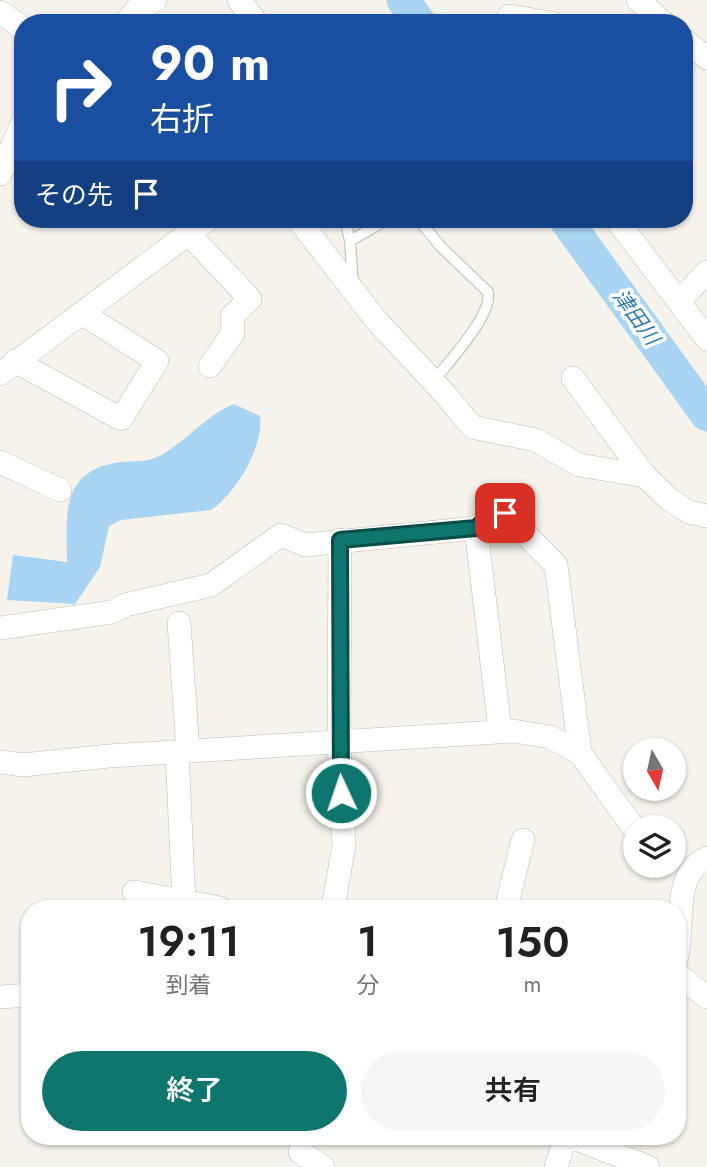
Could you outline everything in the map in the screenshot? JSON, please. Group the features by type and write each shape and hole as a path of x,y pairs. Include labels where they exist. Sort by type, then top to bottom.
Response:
{"street":[{"path":"133,14 155,0"},
{"path":"239,0 250,14"},
{"path":"513,14 533,0"},
{"path":"638,0 654,14"},
{"path":"0,174 14,142"},
{"path":"6,363 83,314 190,228"},
{"path":"196,228 250,299 232,316 233,333 209,366"},
{"path":"305,228 376,320 434,381 471,427 536,440 579,465 645,476"},
{"path":"623,228 707,339"},
{"path":"679,301 707,272"},
{"path":"6,363 121,419 157,361 83,314"},
{"path":"573,378 645,476 669,499 689,512 707,516"},
{"path":"0,462 60,490"},
{"path":"0,628 112,612 125,605 211,585 281,535 305,545 476,528 490,515 505,513 556,565 580,753"},
{"path":"476,528 500,730"},
{"path":"334,900 344,845 339,740 340,540"},
{"path":"179,622 184,900"},
{"path":"0,762 23,765 500,730 550,737 580,753 624,815"},
{"path":"508,900 523,840"},
{"path":"686,868 707,858"},
{"path":"677,878 677,900"},
{"path":"134,892 174,900"},
{"path":"686,981 707,997"},
{"path":"0,997 21,996"},
{"path":"556,1167 565,1145"},
{"path":"591,1145 648,1167"},
{"path":"300,1152 323,1167"}],"lane":[{"path":"347,228 353,290"},
{"path":"350,241 372,228"},
{"path":"425,228 441,247 488,292 489,298 485,313 434,381"}],"water":[{"path":"234,404 260,416 258,441 239,481 211,510 121,520 109,526 100,567 75,604 7,600 13,555 67,562 67,514 75,487 84,476 97,468 115,463 157,457 215,414"}],"waterway":[{"name":"津田川","path":"403,0 413,14"},
{"name":"津田川","path":"572,228 707,415"}],"route":[{"path":"341,793 340,540 476,528 490,515 505,513"}]}
